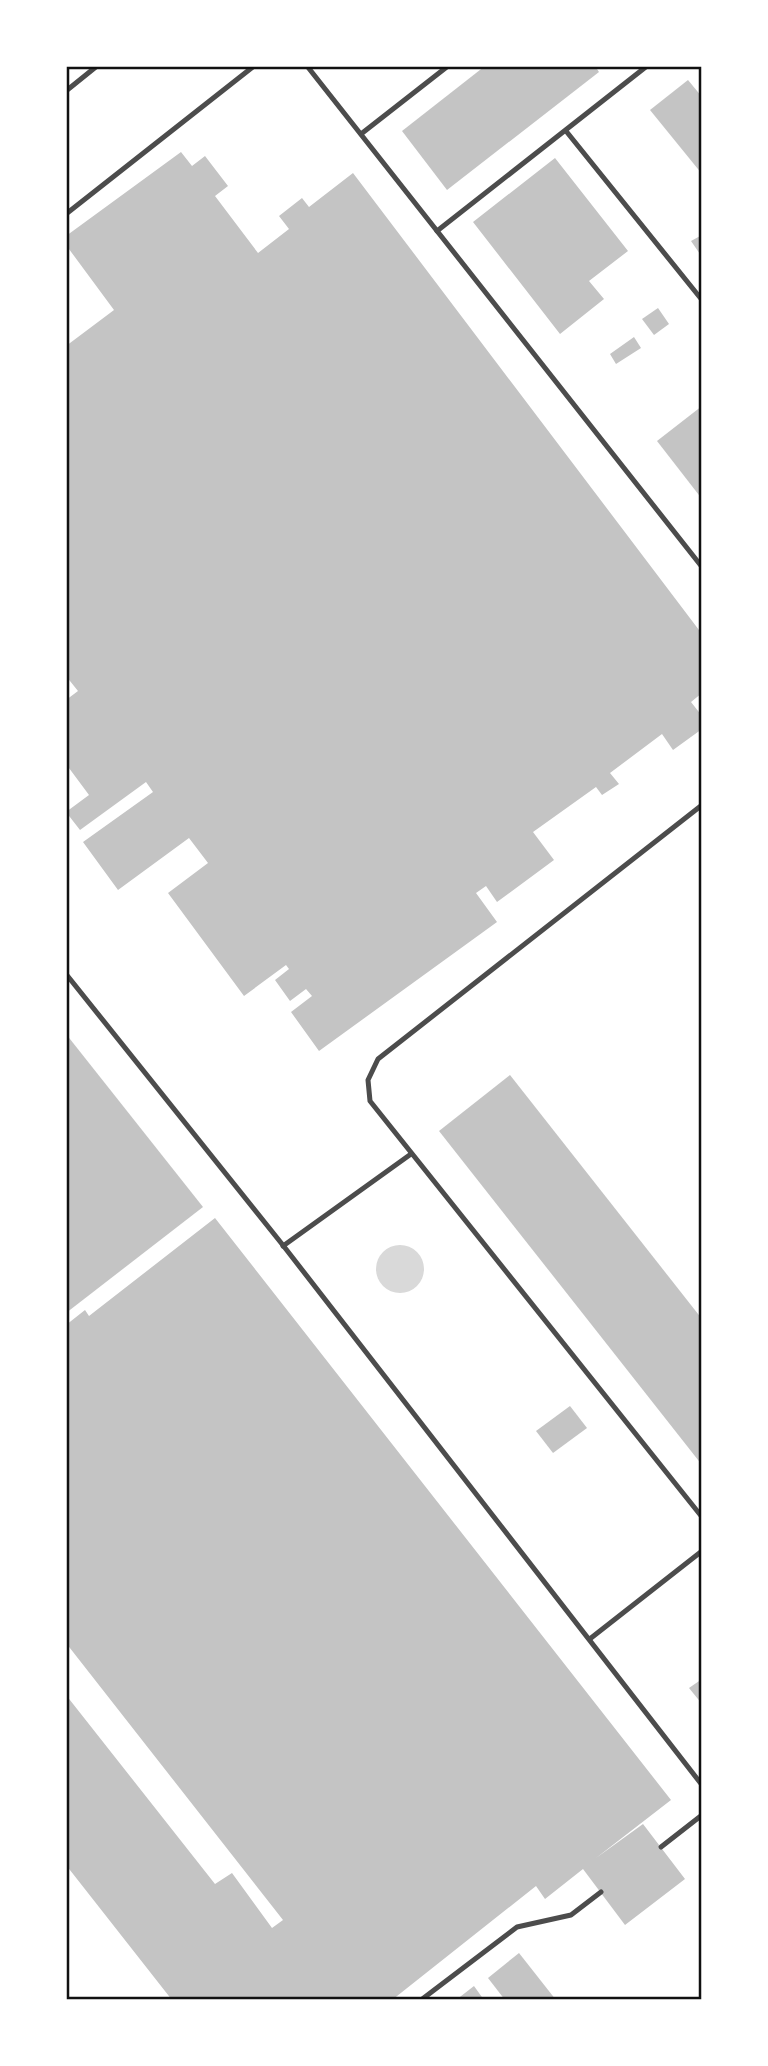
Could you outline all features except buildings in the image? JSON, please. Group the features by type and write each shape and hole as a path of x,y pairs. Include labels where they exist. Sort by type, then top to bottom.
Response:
{"lane":[{"path":"66,91 97,66"},
{"path":"66,214 254,66"},
{"path":"307,66 702,567"},
{"path":"361,134 448,66"},
{"path":"436,231 647,66"},
{"path":"566,131 702,300"},
{"path":"702,805 379,1059 368,1080 370,1101 702,1517"},
{"path":"66,974 283,1245 591,1638 702,1785"},
{"path":"283,1245 411,1154"},
{"path":"591,1638 702,1551"},
{"path":"661,1847 702,1815"},
{"path":"421,2000 517,1927 571,1915 601,1892"}],"shaded area":[{"path":"400,1245 417,1252 424,1269 417,1286 400,1293 383,1286 376,1269 383,1252"}]}
